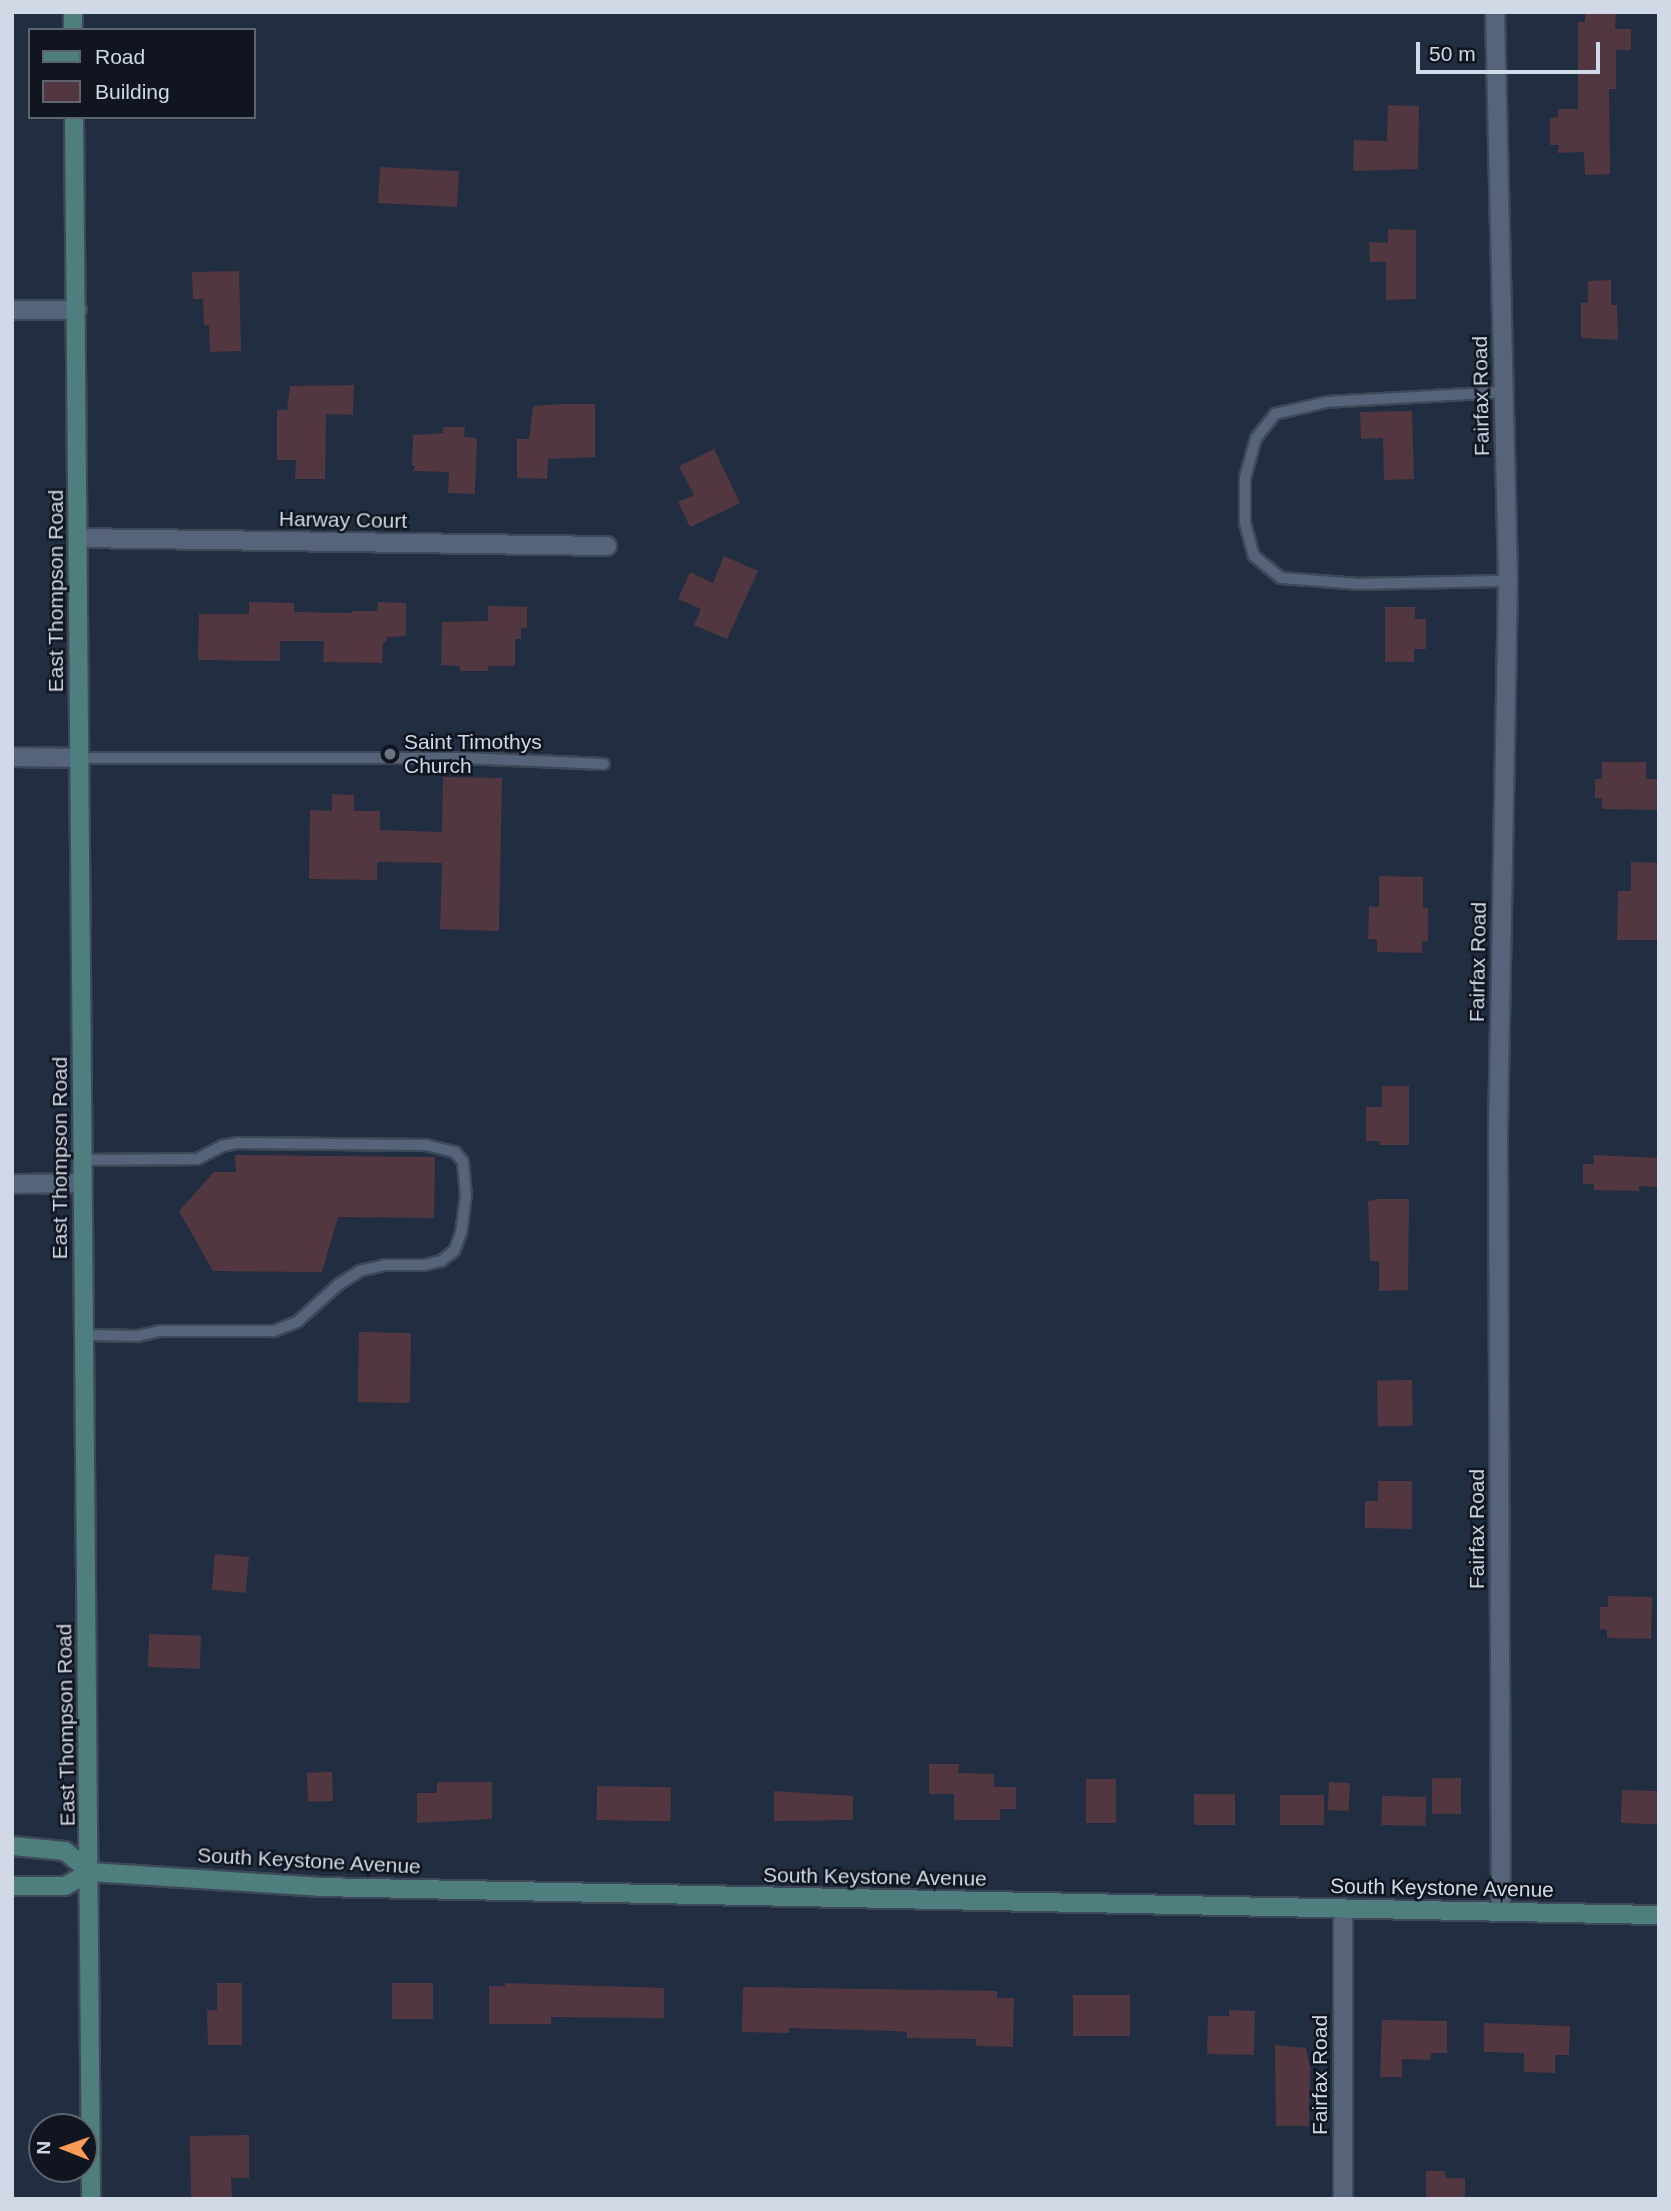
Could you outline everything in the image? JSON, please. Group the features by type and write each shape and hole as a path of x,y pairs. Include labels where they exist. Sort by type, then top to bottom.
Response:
{"main road":[{"name":"East Thompson Road","path":"74,119 91,2199"},
{"path":"12,1846 65,1851 90,1872"},
{"name":"South Keystone Avenue","path":"12,1886 65,1886 90,1872 319,1887 1659,1915"}],"street":[{"name":"Fairfax Road","path":"1495,12 1508,581 1498,1134 1501,1912"},
{"path":"12,310 77,310"},
{"name":"Harway Court","path":"78,538 607,546"},
{"path":"12,757 80,758"},
{"path":"12,1184 83,1182"},
{"name":"Fairfax Road","path":"1343,1910 1343,2199"}],"lane":[{"path":"1504,392 1326,402 1275,414 1256,438 1245,478 1245,523 1254,556 1281,578 1360,584 1508,581"},
{"path":"80,758 463,758 604,764"},
{"path":"83,1160 189,1160 237,1143 434,1146 455,1152 463,1162 466,1194 461,1233 454,1251 441,1261 385,1265 360,1271 338,1285 297,1322 273,1331 160,1331 138,1336 84,1335"}],"building":[{"path":"1585,12 1616,12 1615,29 1631,29 1631,50 1616,50 1616,89 1609,89 1610,174 1585,175 1584,152 1558,153 1559,145 1550,145 1550,118 1558,117 1558,109 1578,109 1578,22 1585,22"},
{"path":"1388,105 1419,106 1418,169 1353,171 1354,140 1387,141"},
{"path":"380,167 459,171 457,207 378,203"},
{"path":"1388,229 1416,230 1416,299 1386,300 1386,262 1370,262 1369,242 1388,243"},
{"path":"239,271 241,351 210,352 209,325 204,325 203,299 193,299 192,272"},
{"path":"1611,280 1611,305 1617,305 1618,340 1581,338 1581,303 1588,303 1588,281"},
{"path":"354,385 353,415 326,414 325,479 295,479 296,460 277,460 277,410 287,410 290,386"},
{"path":"595,404 595,457 548,459 547,479 517,478 517,439 529,439 533,406"},
{"path":"1412,411 1414,479 1384,480 1383,438 1361,439 1360,412"},
{"path":"443,427 465,427 464,437 477,438 475,494 448,493 449,472 414,471 413,435 443,433"},
{"path":"714,449 740,503 690,527 678,502 694,495 679,466"},
{"path":"724,556 758,571 727,639 694,625 701,609 678,599 690,572 713,583"},
{"path":"249,602 294,603 294,612 352,613 377,611 378,602 406,603 406,636 387,637 387,642 383,642 382,663 323,662 324,641 280,641 280,661 198,660 199,614 249,614"},
{"path":"488,606 527,607 527,628 521,628 521,639 515,639 515,666 488,666 488,671 460,671 460,666 441,665 442,622 488,621"},
{"path":"1385,607 1415,607 1415,619 1426,619 1426,649 1414,649 1414,662 1385,662"},
{"path":"1602,762 1646,762 1646,779 1659,779 1659,810 1602,809 1602,798 1595,798 1595,779 1602,779"},
{"path":"443,777 502,778 499,931 440,929 442,863 377,862 377,880 309,879 310,810 332,811 332,794 354,795 354,811 380,811 380,830 442,832"},
{"path":"1631,862 1659,863 1659,940 1617,940 1618,891 1631,891"},
{"path":"1379,876 1423,877 1423,907 1428,908 1428,941 1422,941 1422,953 1377,952 1377,939 1368,939 1369,906 1379,907"},
{"path":"1382,1086 1409,1086 1409,1145 1379,1145 1380,1141 1366,1141 1366,1107 1382,1107"},
{"path":"235,1155 435,1157 434,1218 338,1217 322,1272 213,1271 179,1211 214,1172 236,1172"},
{"path":"1594,1155 1659,1158 1659,1187 1639,1186 1639,1191 1594,1190 1594,1184 1583,1184 1583,1164 1594,1164"},
{"path":"1409,1199 1408,1290 1379,1291 1379,1261 1370,1261 1368,1201"},
{"path":"359,1332 411,1333 410,1403 358,1402"},
{"path":"1412,1380 1413,1426 1378,1427 1377,1381"},
{"path":"1378,1481 1412,1481 1412,1529 1365,1528 1365,1501 1378,1501"},
{"path":"215,1554 249,1557 246,1593 212,1590"},
{"path":"1608,1596 1652,1597 1651,1639 1607,1638 1607,1630 1600,1629 1600,1607 1608,1607"},
{"path":"149,1634 201,1636 200,1669 148,1667"},
{"path":"929,1764 959,1764 958,1773 994,1774 994,1787 1016,1787 1016,1809 1000,1809 1000,1820 954,1820 954,1794 929,1794"},
{"path":"332,1772 333,1801 308,1802 307,1773"},
{"path":"1432,1778 1461,1778 1461,1814 1432,1814"},
{"path":"1086,1779 1116,1779 1116,1823 1086,1823"},
{"path":"437,1782 492,1782 492,1819 417,1823 417,1793 437,1793"},
{"path":"1329,1782 1350,1783 1349,1811 1328,1810"},
{"path":"597,1786 671,1787 670,1821 596,1820"},
{"path":"1622,1790 1659,1791 1658,1824 1621,1823"},
{"path":"774,1791 853,1796 853,1820 774,1821"},
{"path":"1194,1794 1235,1794 1235,1825 1194,1825"},
{"path":"1280,1795 1324,1795 1324,1825 1280,1825"},
{"path":"1382,1796 1426,1797 1425,1826 1381,1825"},
{"path":"217,1983 242,1983 242,2045 208,2045 207,2010 217,2010"},
{"path":"392,1983 433,1983 433,2019 392,2019"},
{"path":"505,1983 664,1988 664,2018 551,2017 551,2024 489,2024 489,1986 505,1986"},
{"path":"743,1987 997,1991 997,1998 1014,1998 1013,2047 976,2046 976,2039 907,2038 907,2032 893,2031 789,2028 789,2033 742,2032"},
{"path":"1073,1995 1130,1995 1130,2036 1073,2036"},
{"path":"1229,2010 1255,2011 1254,2055 1207,2054 1208,2016 1229,2016"},
{"path":"1382,2020 1447,2021 1447,2053 1431,2053 1430,2060 1402,2059 1402,2077 1380,2077"},
{"path":"1484,2023 1570,2026 1569,2055 1555,2055 1555,2073 1524,2072 1524,2053 1484,2052"},
{"path":"1275,2045 1306,2048 1310,2067 1309,2126 1276,2126"},
{"path":"249,2135 249,2178 231,2178 232,2199 191,2199 190,2136"},
{"path":"1426,2171 1445,2171 1445,2178 1465,2178 1465,2199 1426,2199"}],"place":[{"name":"Saint Timothys Church","path":"390,754"}]}
